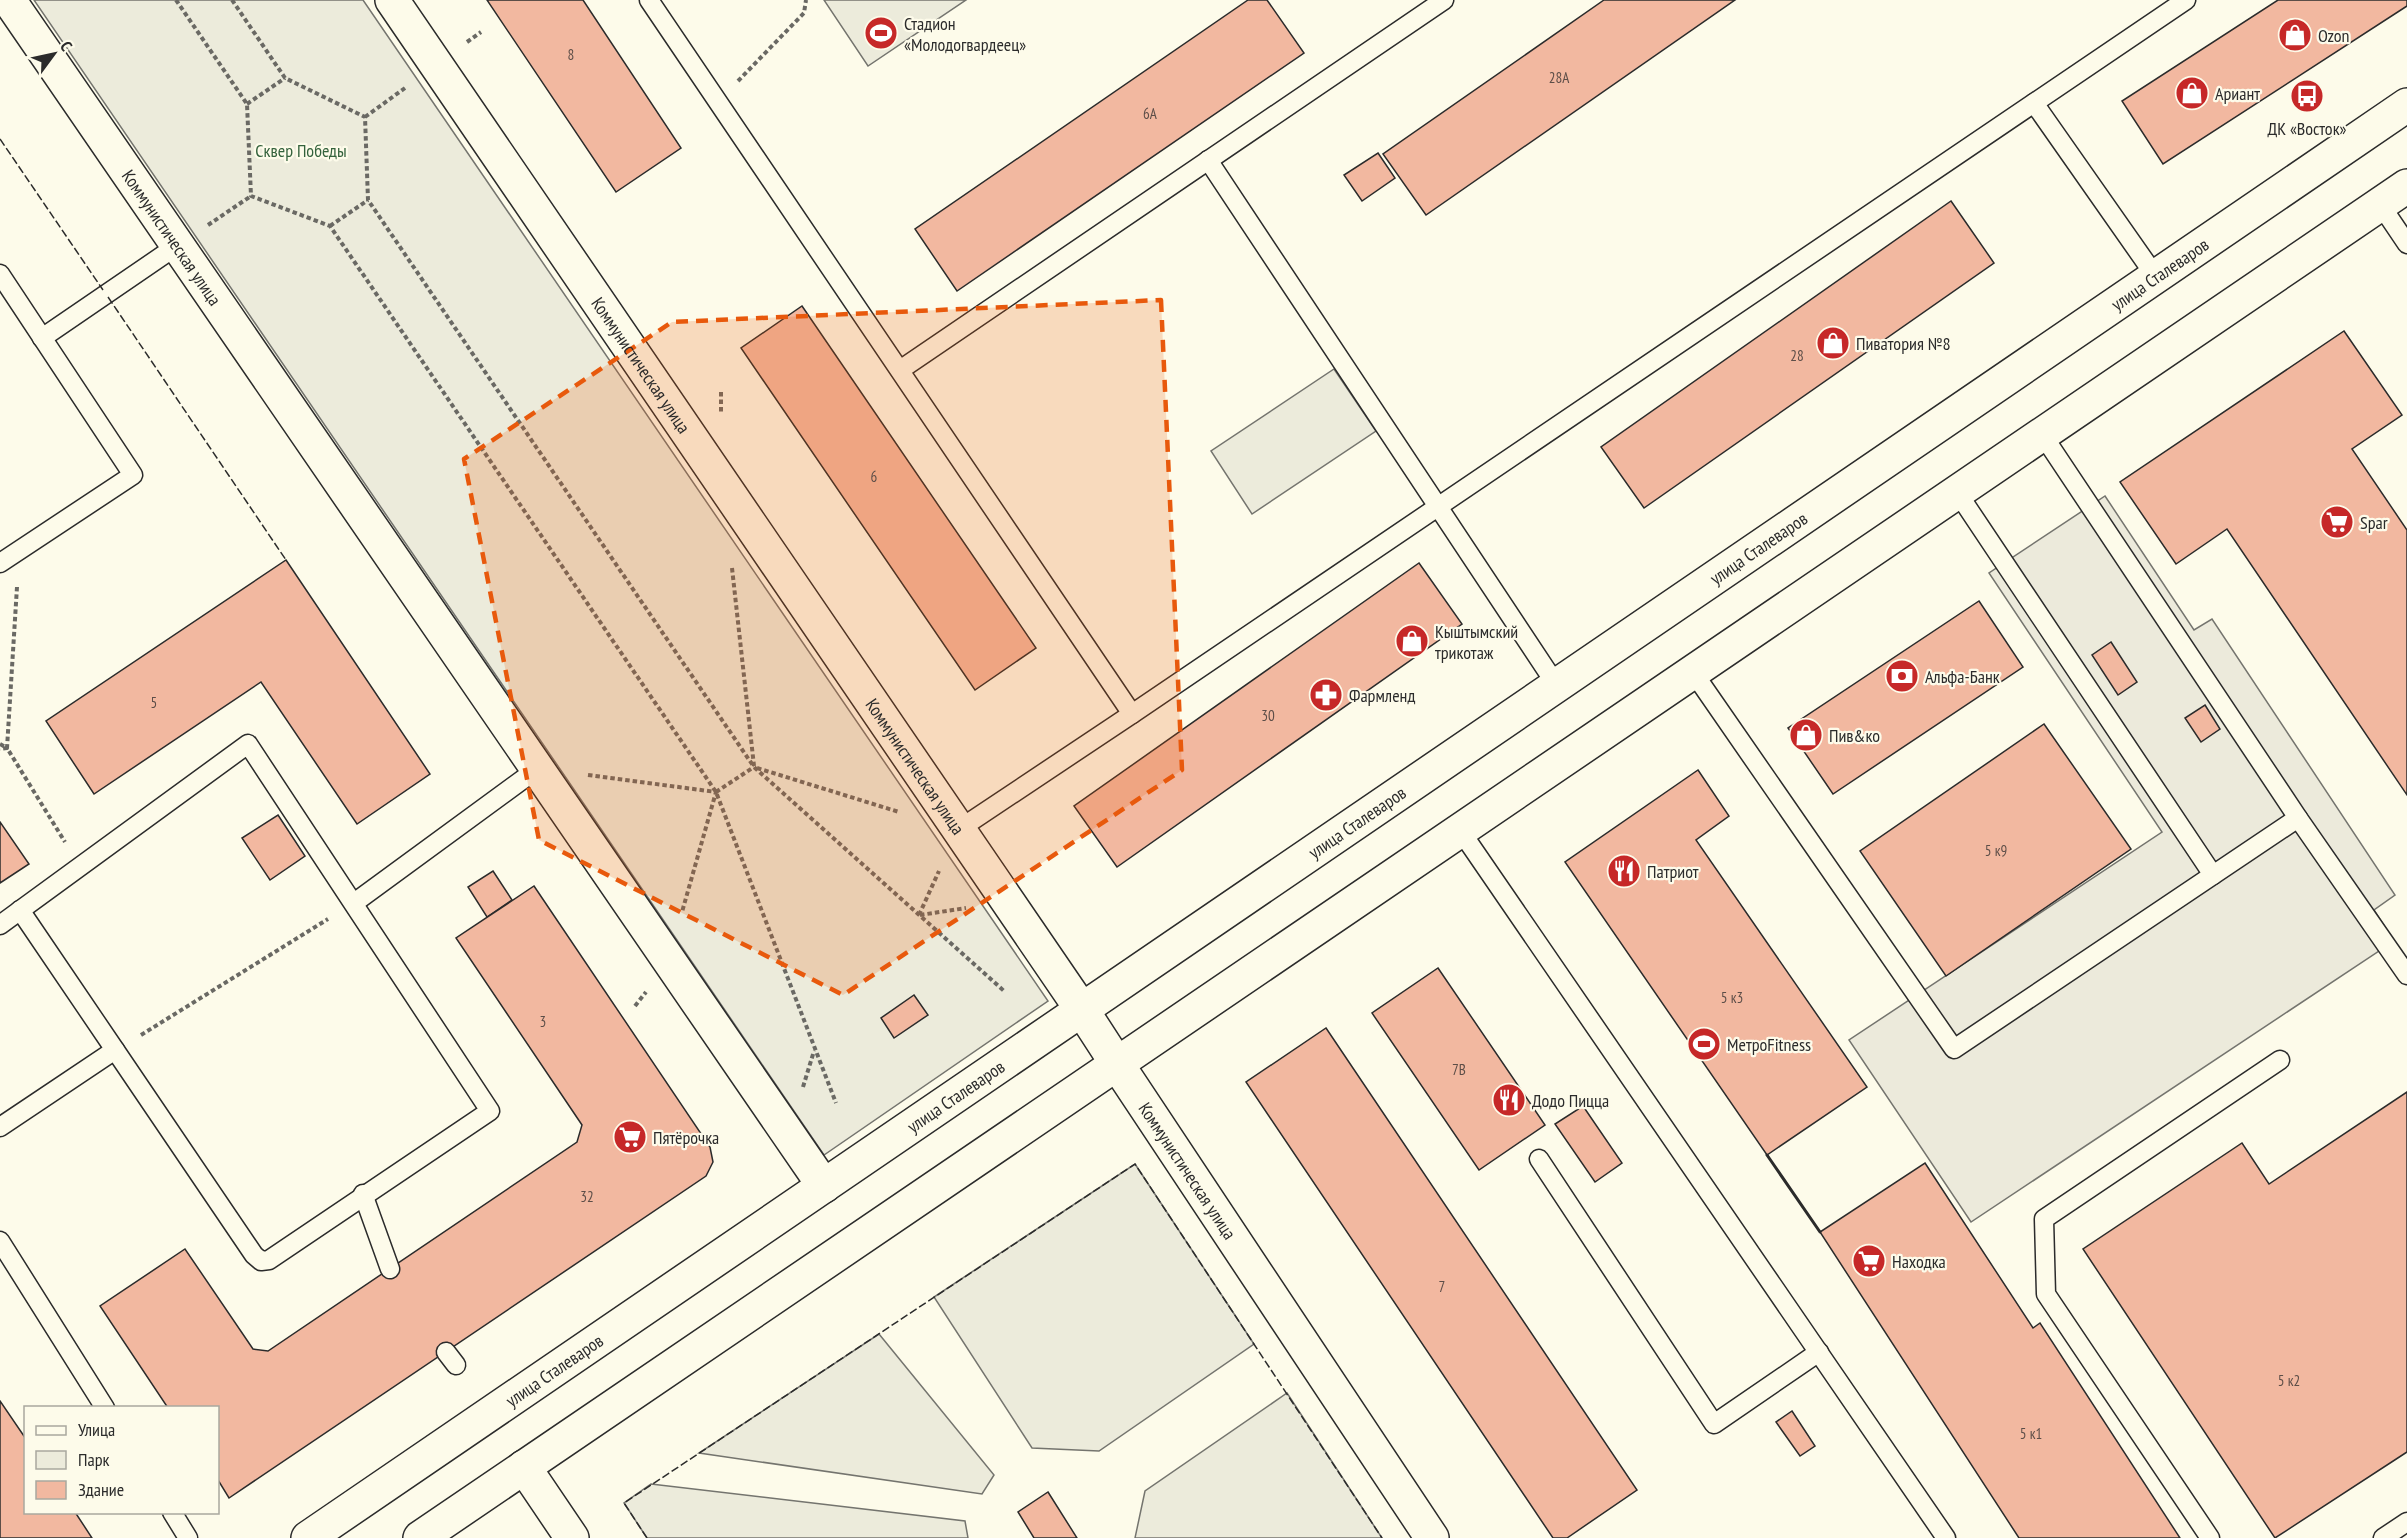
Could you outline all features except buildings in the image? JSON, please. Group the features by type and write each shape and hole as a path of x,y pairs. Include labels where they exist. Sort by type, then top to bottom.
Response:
{"main road":[{"name":"Коммунистическая улица","path":"9,0 824,1186"},
{"name":"Коммунистическая улица","path":"392,0 1082,1010 1432,1538"},
{"name":"улица Сталеваров","path":"308,1538 2407,105"},
{"path":"420,1538 2407,186"},
{"path":"524,1467 572,1538"}],"lane":[{"path":"649,0 1132,714"},
{"path":"900,370 1444,0"},
{"path":"958,830 2186,0"},
{"path":"2034,103 2156,277"},
{"path":"1208,160 1557,686"},
{"path":"2380,204 2407,244"},
{"path":"42,338 178,245"},
{"path":"0,274 133,475 0,563"},
{"path":"2042,434 2298,818 2407,975"},
{"path":"1957,492 2213,875"},
{"path":"1693,672 1954,1049 2298,818"},
{"path":"0,925 20,910 248,744 490,1111 363,1194 269,1260 261,1261 254,1255 20,910"},
{"path":"354,903 537,769"},
{"path":"1460,830 1946,1538"},
{"path":"0,1127 116,1050"},
{"path":"2210,1538 2046,1294 2044,1219 2280,1060"},
{"path":"1539,1159 1714,1424 1819,1352"},
{"path":"363,1194 390,1269"},
{"path":"0,1241 104,1406"},
{"path":"173,1514 188,1538"},
{"path":"2383,1538 2407,1522"}],"path":[{"path":"176,0 247,104 251,196"},
{"path":"232,0 285,78 365,117 368,200 754,767 1004,991"},
{"path":"718,102 804,13 806,0"},
{"path":"247,104 285,78"},
{"path":"178,245 251,196"},
{"path":"251,196 330,226 716,792 836,1103"},
{"path":"330,226 368,200"},
{"path":"7,748 19,550"},
{"path":"732,567 754,767"},
{"path":"0,744 7,748 71,851"},
{"path":"0,749 7,748"},
{"path":"537,769 716,792 754,767"},
{"path":"754,767 901,812"},
{"path":"668,960 716,792"},
{"path":"116,1050 354,903"}],"highlighted area":[{"path":"1161,300 1182,770 843,995 539,840 464,459 672,322"}],"green space":[{"name":"Сквер Победы","path":"34,0 363,0 1048,1001 824,1155"},
{"name":"Стадион «Молодогвардеец»","path":"824,0 966,0 868,66"},
{"path":"1334,369 1376,431 1252,514 1211,451"},
{"path":"1135,1164 1254,1344 1099,1451 1032,1448 934,1297"},
{"path":"879,1334 994,1475 982,1494 699,1453"},
{"path":"1287,1393 1382,1538 1135,1538 1145,1491"},
{"path":"651,1484 965,1521 968,1538 647,1538 624,1503"}],"shaded area":[{"path":"2105,496 2194,630 2212,619 2395,895 2374,910 2394,941 1971,1222 1849,1040 2162,832 1989,573"}],"fence":[{"path":"0,139 103,290"},
{"path":"108,297 286,560"},
{"path":"647,1538 624,1503 1135,1164 1382,1538"}],"wall":[{"path":"1767,1155 1820,1232"}],"place":[{"name":"Стадион «Молодогвардеец»","path":"881,33"},
{"name":"Ozon","path":"2295,35"},
{"name":"Ариант","path":"2192,93"},
{"name":"ДК «Восток»","path":"2307,96"},
{"name":"Пиватория №8","path":"1833,343"},
{"name":"Spar","path":"2337,522"},
{"name":"Кыштымский трикотаж","path":"1412,641"},
{"name":"Альфа-Банк","path":"1902,676"},
{"name":"Фармленд","path":"1326,695"},
{"name":"Пив&ко","path":"1806,735"},
{"name":"Патриот","path":"1624,871"},
{"name":"МетроFitness","path":"1704,1044"},
{"name":"Додо Пицца","path":"1509,1100"},
{"name":"Пятёрочка","path":"630,1137"},
{"name":"Находка","path":"1869,1261"}]}
